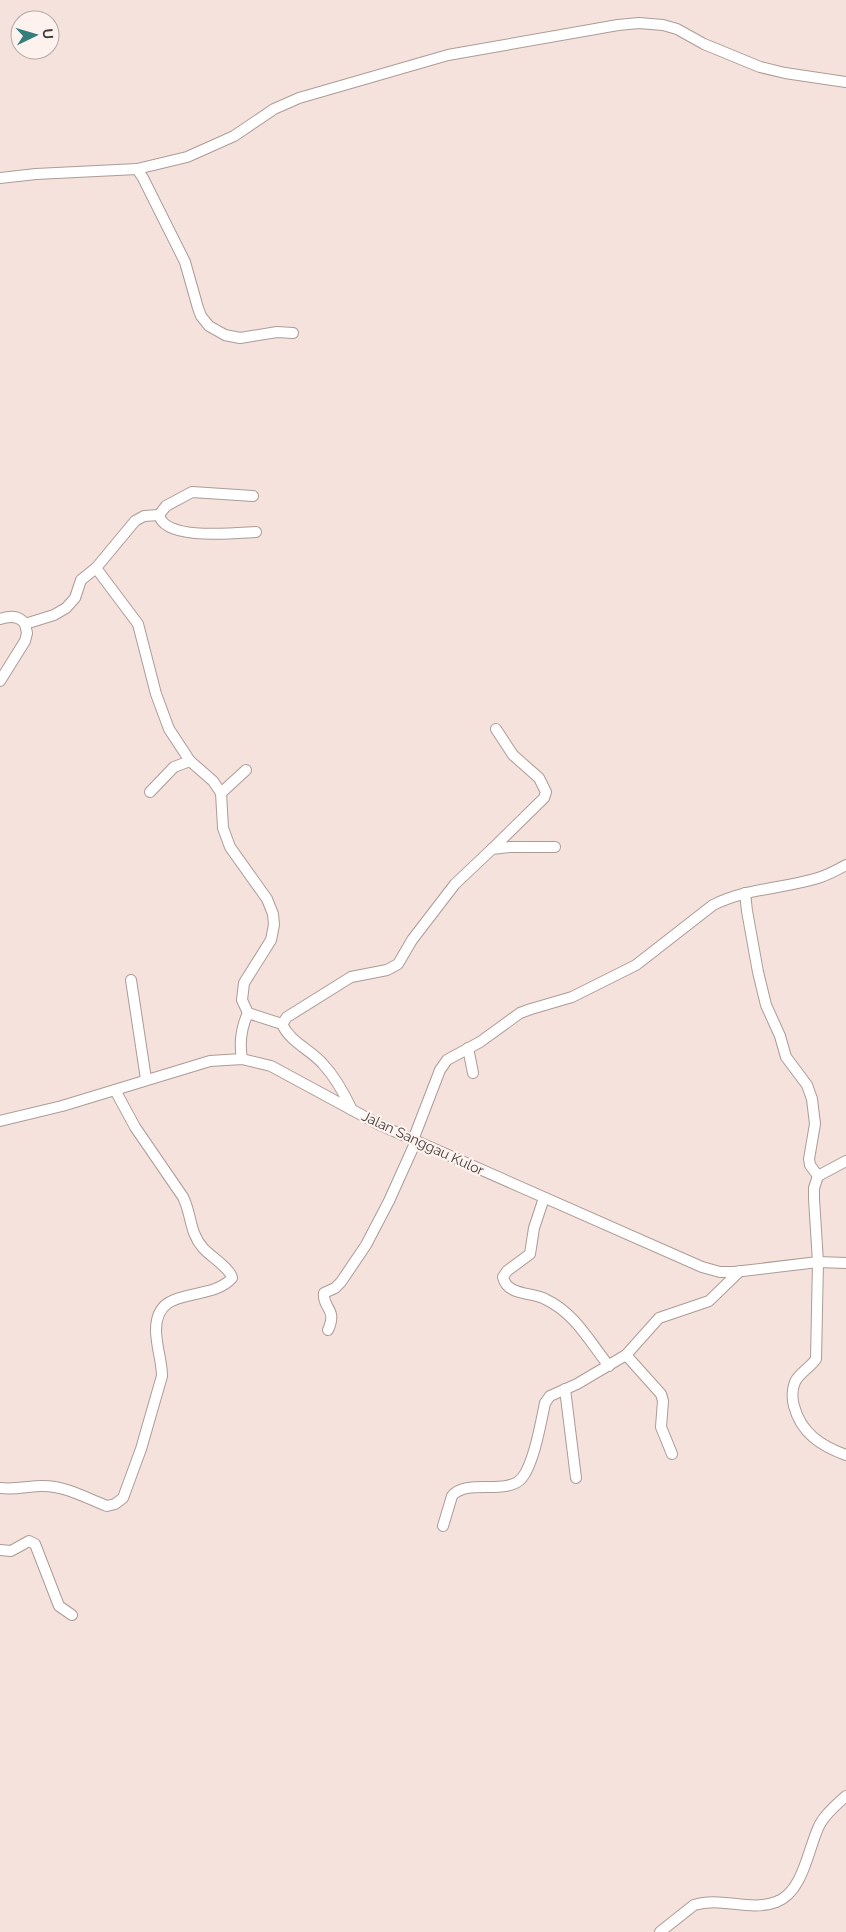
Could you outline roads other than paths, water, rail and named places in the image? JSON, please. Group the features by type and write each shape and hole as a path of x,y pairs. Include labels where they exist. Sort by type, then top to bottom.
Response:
{"street":[{"path":"0,178 46,173 137,169 187,157 234,136 274,109 299,98 448,55 599,27 639,23 677,28 704,44 760,67 785,73 846,82"},
{"path":"137,169 185,262 201,316 209,326 226,335 240,338 277,332 292,333"},
{"path":"25,624 54,615 66,608 75,598 81,580 96,568 135,521 144,516 159,515 166,506 192,492 254,496"},
{"path":"159,515 163,523 179,531 224,534 256,532"},
{"path":"96,568 138,624 163,717 190,762 213,781 221,793 223,828 230,847 267,899 273,914 274,926 271,940 244,983 242,1000 248,1013 282,1024 288,1034 323,1063 342,1089 352,1110"},
{"path":"0,618 12,616 22,620 27,633 25,640 0,681"},
{"path":"282,1024 287,1017 350,977 387,970 398,964 416,933 455,884 544,798 546,792 539,778 513,755 496,729"},
{"path":"150,792 174,767 190,762"},
{"path":"221,793 246,770"},
{"path":"492,849 526,846 555,847"},
{"path":"328,1330 332,1321 332,1314 325,1302 324,1293 335,1288 341,1282 366,1245 390,1201 415,1141 442,1065 447,1060 520,1013 572,997 636,965 713,905 745,892 818,878 846,865"},
{"path":"745,892 758,972 766,1005 780,1036 786,1057 807,1085 812,1098 815,1124 809,1158 810,1165 818,1176"},
{"path":"131,980 146,1080"},
{"path":"242,1059 240,1041 242,1025 248,1013"},
{"path":"468,1048 473,1072"},
{"name":"Jalan Sanggau Kulor","path":"0,1121 62,1106 210,1061 242,1059 271,1066 352,1110 415,1141 702,1267 720,1272 818,1262 846,1263"},
{"path":"0,1488 56,1487 81,1494 107,1506 123,1498 162,1376 162,1364 156,1331 158,1315 170,1301 210,1291 232,1278 231,1272 218,1263 201,1246 191,1227 187,1205 183,1197 135,1127 115,1090"},
{"path":"846,1162 818,1176 814,1188 818,1262 816,1359 795,1381 793,1388 793,1402 797,1416 812,1438 826,1447 846,1455"},
{"path":"544,1198 534,1228 530,1254 507,1271 503,1277 504,1283 520,1292 544,1298 570,1315 579,1324 609,1366"},
{"path":"443,1526 455,1492 461,1489 500,1486 513,1483 522,1478 530,1462 545,1403 550,1396 577,1384 626,1355 659,1318 708,1301 740,1271"},
{"path":"626,1355 660,1394 663,1401 661,1427 672,1454"},
{"path":"565,1389 576,1478"},
{"path":"0,1550 11,1551 29,1541 36,1544 59,1606 72,1615"},
{"path":"660,1932 689,1908 700,1903 763,1906 786,1897 802,1872 821,1822 846,1796"}]}
